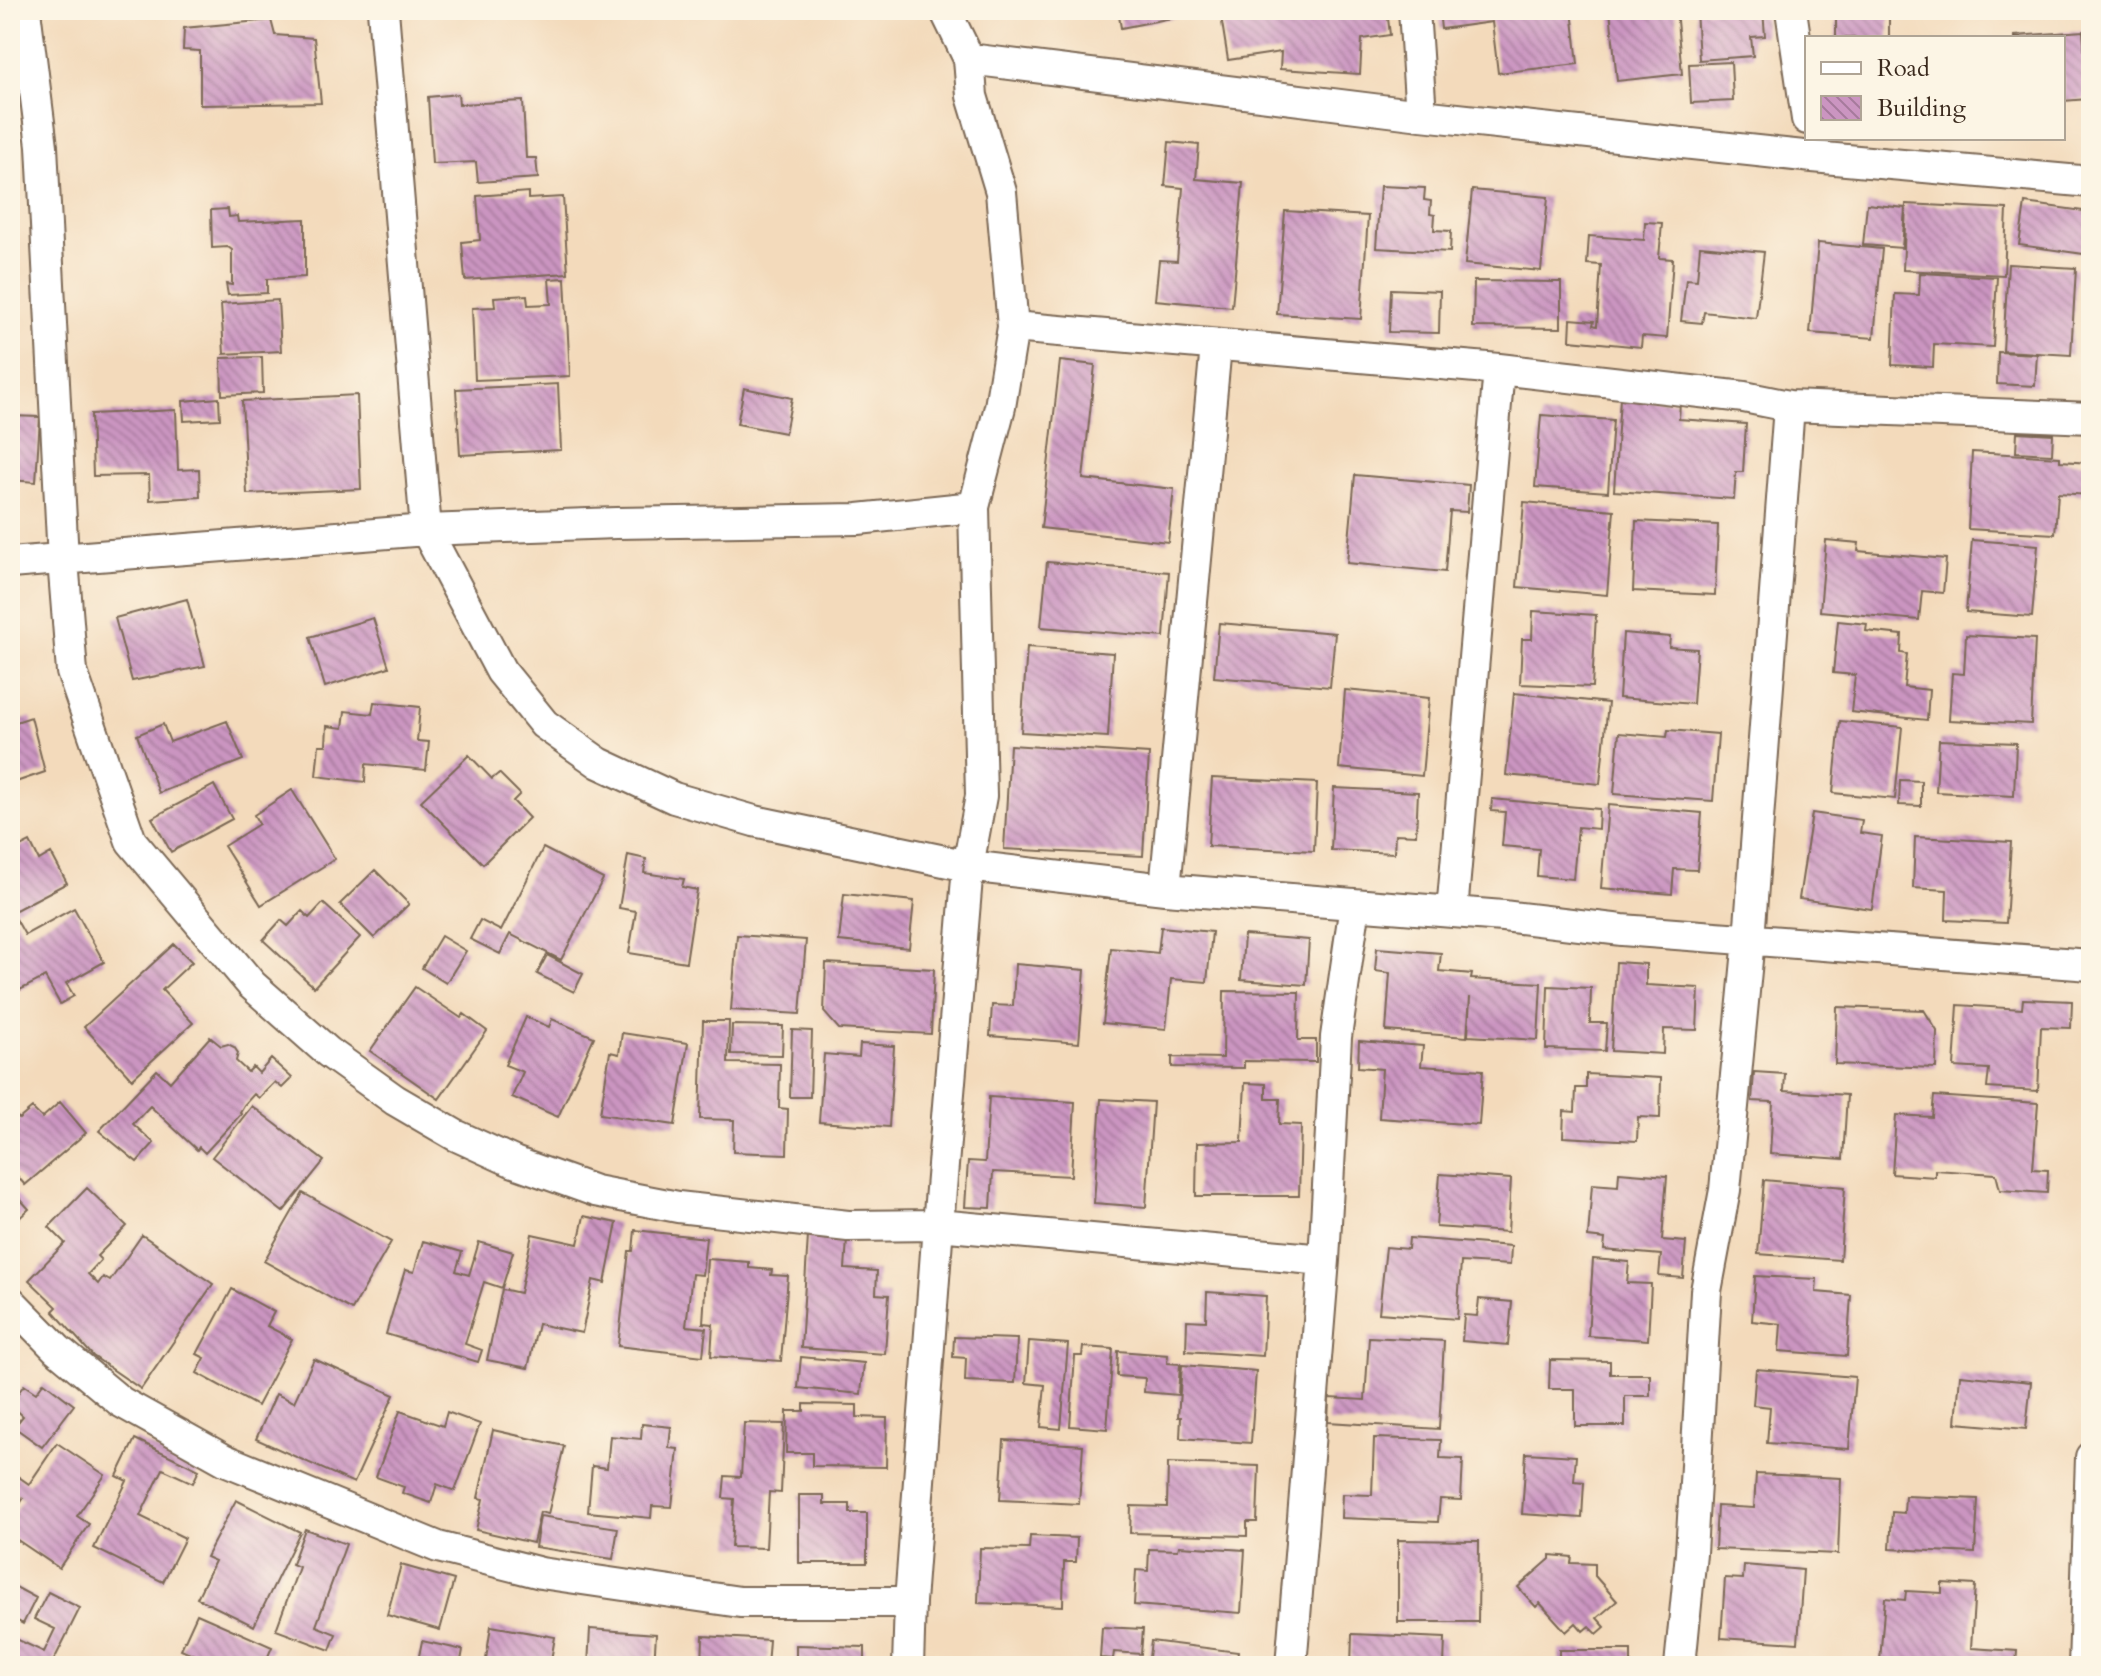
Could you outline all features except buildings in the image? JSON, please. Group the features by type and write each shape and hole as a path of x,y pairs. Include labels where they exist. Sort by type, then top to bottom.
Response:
{"street":[{"path":"25,10 42,146 63,560 72,672 131,841 252,985 328,1052 395,1100 455,1135 514,1162 595,1191 678,1207 848,1226 938,1225 1324,1260"},
{"path":"383,10 426,530 501,671 544,724 599,763 674,798 754,821 968,866 1165,889 1452,912 1622,930 2091,965"},
{"path":"908,1666 938,1225 968,866 981,796 974,507 1000,407 1013,327 1001,192 972,96 969,59 945,10"},
{"path":"1414,10 1421,115"},
{"path":"1791,10 1805,105"},
{"path":"969,59 1421,115 1811,148 2091,182"},
{"path":"1013,327 1499,369 1744,397 1789,406 2091,418"},
{"path":"1165,889 1216,346"},
{"path":"1452,912 1499,369"},
{"path":"1680,1666 1691,1553 1706,1291 1725,1190 1749,939 1789,406"},
{"path":"10,563 426,530 858,519 974,507"},
{"path":"1291,1666 1324,1260 1336,1037 1355,905"},
{"path":"10,1301 57,1349 121,1402 225,1460 438,1547 541,1573 740,1602 910,1602"},
{"path":"2084,1666 2091,1457"}]}
